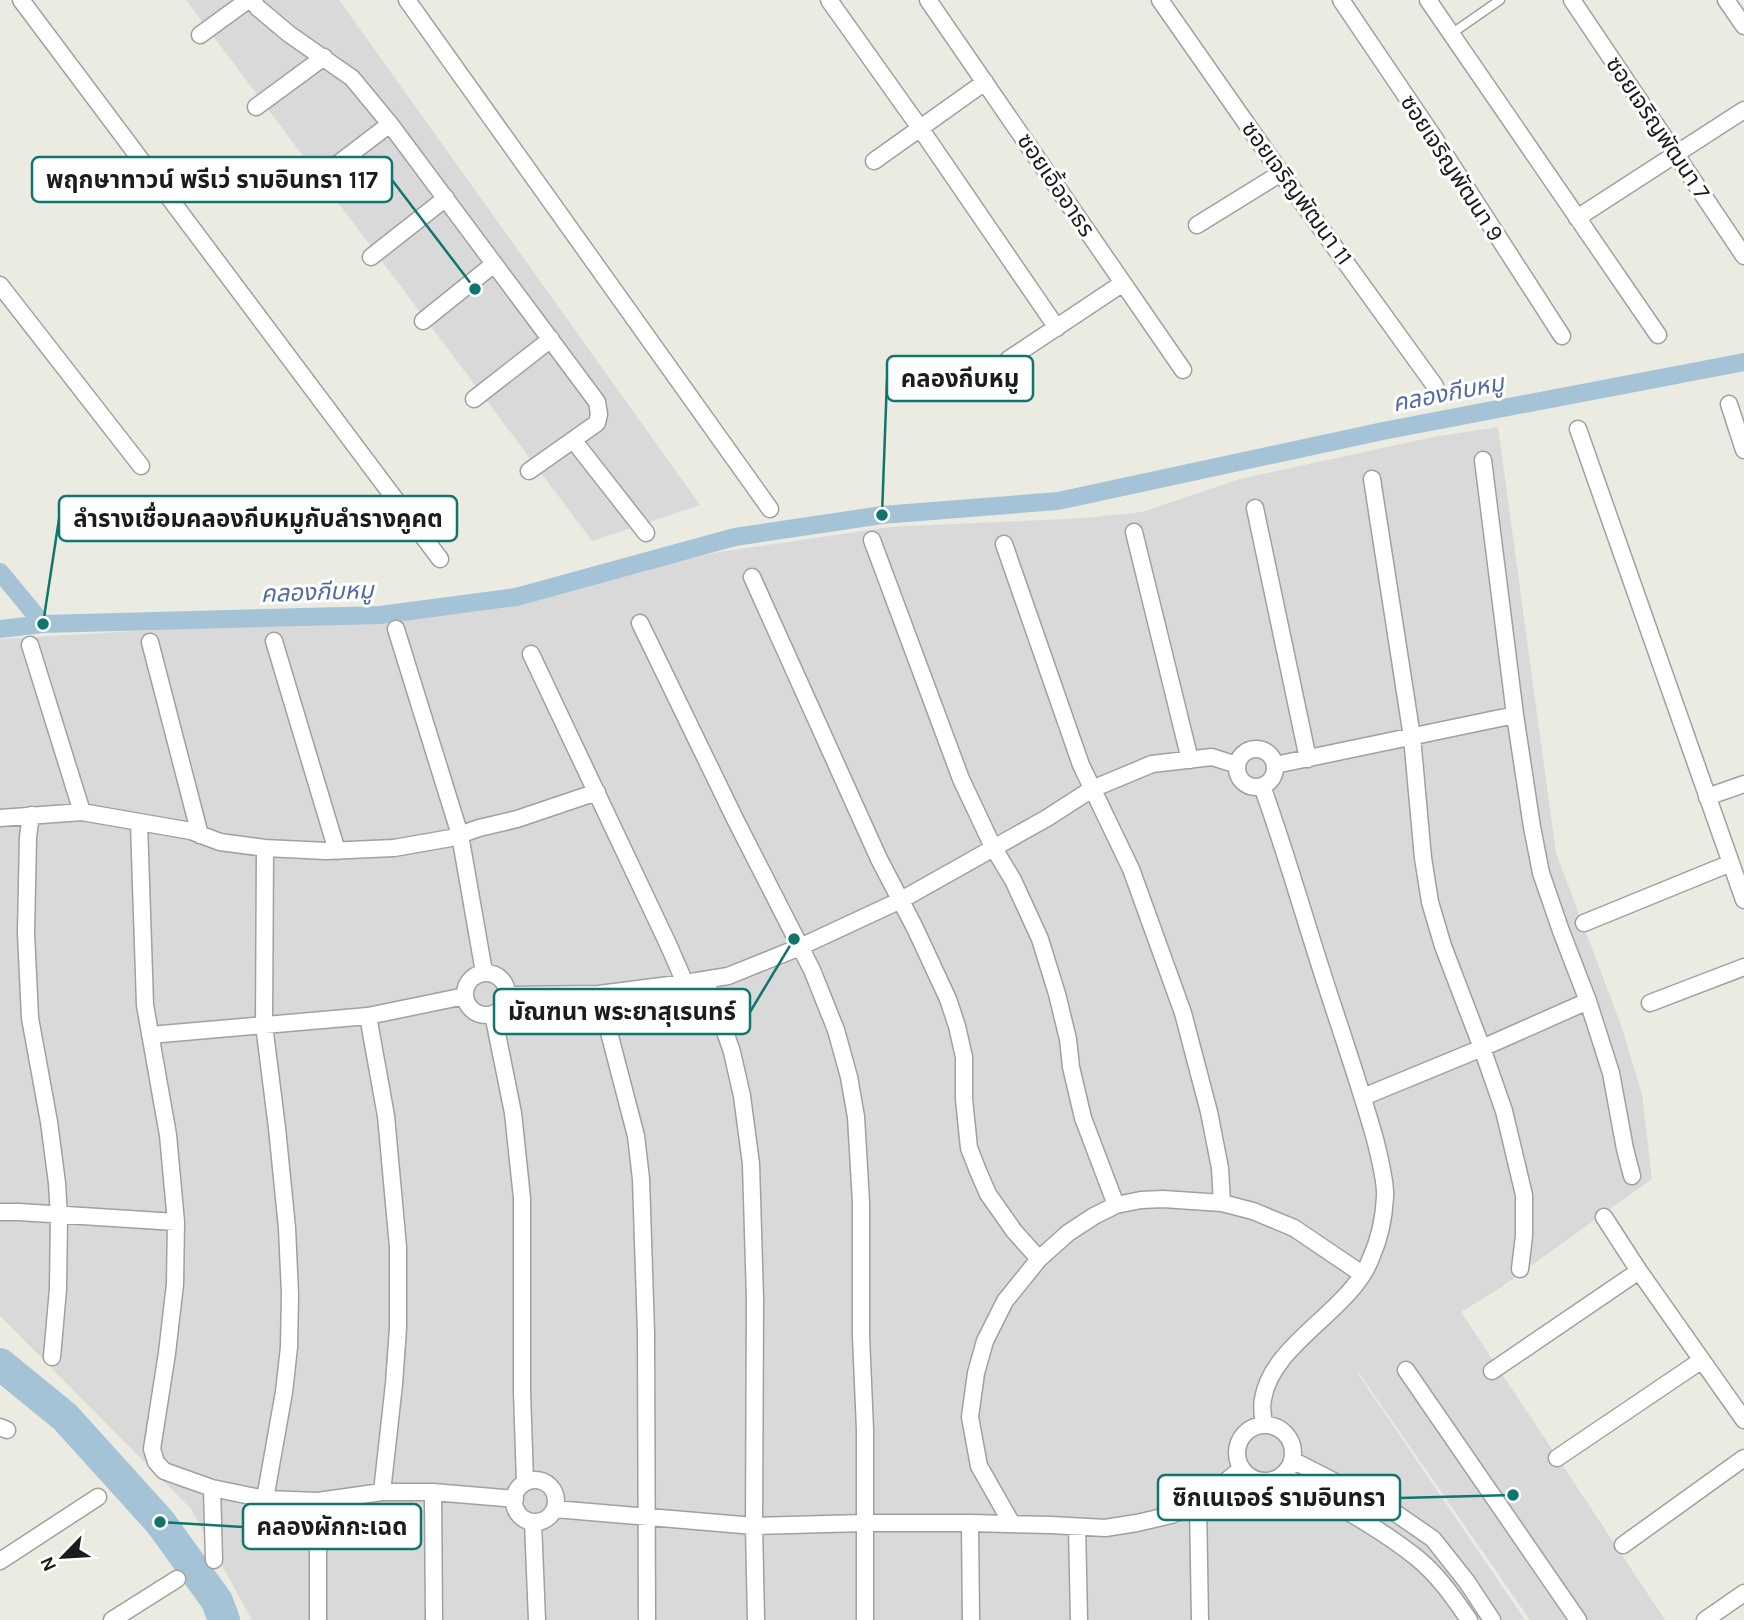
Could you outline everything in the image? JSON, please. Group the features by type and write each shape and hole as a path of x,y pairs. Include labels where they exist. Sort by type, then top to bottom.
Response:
{"street":[{"path":"21,0 440,559"},
{"path":"200,35 250,0 289,34 352,78 446,198 597,402 597,423 529,471"},
{"path":"407,0 770,509"},
{"path":"829,0 1057,328"},
{"name":"ซอยเอิ้ออาธร","path":"928,0 1183,370"},
{"name":"ซอยเจริญพัฒนา 11","path":"1160,0 1435,386"},
{"name":"ซอยเจริญพัฒนา 9","path":"1341,0 1435,139 1562,336"},
{"path":"1428,0 1658,335"},
{"name":"ซอยเจริญพัฒนา 7","path":"1572,0 1744,256"},
{"path":"1726,0 1744,26"},
{"path":"256,107 324,57"},
{"path":"874,161 985,82"},
{"path":"1577,218 1744,110"},
{"path":"314,182 390,124"},
{"path":"1197,225 1281,173"},
{"path":"371,257 446,198"},
{"path":"423,321 494,264"},
{"path":"1009,359 1123,283"},
{"path":"0,285 141,466"},
{"path":"474,399 551,340"},
{"path":"1729,404 1744,450"},
{"path":"1578,429 1744,900"},
{"path":"574,440 646,533"},
{"path":"1483,460 1515,715 1541,873 1611,1073 1622,1138 1632,1176"},
{"path":"1372,479 1412,737 1423,858 1430,902 1443,946 1504,1111 1524,1195 1524,1236 1520,1269"},
{"path":"1255,508 1308,759"},
{"path":"1134,532 1190,760"},
{"path":"872,540 961,779 1040,939 1057,994 1083,1118 1116,1205"},
{"path":"1004,544 1081,765 1131,869 1183,1013 1209,1112 1220,1168 1222,1203"},
{"path":"752,577 879,859 935,971 957,1026 964,1057 964,1099 969,1148 978,1171 988,1194 1014,1231 1039,1259"},
{"path":"640,623 812,970 836,1030 849,1077 856,1117 861,1202 861,1336 865,1430 864,1620"},
{"path":"396,629 460,835 484,972"},
{"path":"274,641 337,851"},
{"path":"150,642 200,835"},
{"path":"30,645 82,812"},
{"path":"531,654 685,983"},
{"path":"1275,765 1515,715"},
{"path":"1260,749 1273,758 1274,774 1270,781 1255,787 1241,780 1237,765 1239,757 1245,752 1260,749"},
{"path":"507,995 599,994 728,976 800,947 901,900 1092,789 1152,764 1212,757 1237,765"},
{"path":"1707,797 1744,784"},
{"path":"1262,786 1363,1097 1386,1195 1380,1232 1363,1274 1356,1285 1279,1363 1266,1385 1262,1402 1264,1425"},
{"path":"0,818 82,812 191,831 220,842 265,848 337,851 394,848 451,838 597,792"},
{"path":"31,815 26,933 30,1018 49,1122 59,1216 58,1289 52,1357"},
{"path":"139,823 145,1005 168,1135 176,1222 173,1297 152,1449 156,1462 164,1471 212,1488 265,1499 318,1501 382,1492 433,1492 514,1499"},
{"path":"265,848 264,1025 287,1228 290,1294 289,1347 284,1392 265,1499"},
{"path":"1584,923 1731,863"},
{"path":"1650,1003 1744,967"},
{"path":"484,972 501,979 506,986 507,995 503,1007 492,1014 483,1015 474,1012 465,996 469,980 484,972"},
{"path":"705,980 732,1052 742,1096 751,1164 755,1299 756,1620"},
{"path":"599,994 636,1136 641,1179 646,1334 647,1620"},
{"path":"150,1035 368,1016 465,996"},
{"path":"1363,1097 1588,1001"},
{"path":"492,1014 513,1112 522,1198 525,1482"},
{"path":"368,1016 386,1116 398,1247 398,1328 382,1492"},
{"path":"1012,1524 979,1466 970,1417 976,1373 985,1341 1005,1301 1039,1259 1068,1233 1116,1205 1141,1200 1222,1203 1253,1211 1294,1228 1363,1274"},
{"path":"0,1212 176,1222"},
{"path":"1604,1217 1639,1272 1744,1420"},
{"path":"1492,1371 1639,1272"},
{"path":"1557,1458 1702,1360"},
{"path":"1406,1370 1578,1620"},
{"path":"1264,1425 1277,1428 1286,1436 1292,1447 1292,1460 1283,1475 1261,1481 1250,1477 1241,1469 1237,1450 1246,1432 1264,1425"},
{"path":"1623,1545 1744,1458"},
{"path":"1292,1460 1394,1512 1433,1539 1467,1582 1492,1620"},
{"path":"555,1509 754,1526 970,1523 1105,1528 1171,1515 1198,1504 1241,1469"},
{"path":"1283,1475 1361,1520 1418,1559 1452,1594 1469,1620"},
{"path":"542,1481 554,1492 555,1509 546,1519 533,1522 519,1514 514,1499 525,1482 542,1481"},
{"path":"212,1488 214,1560"},
{"path":"433,1492 434,1620"},
{"path":"0,1561 99,1497"},
{"path":"318,1501 318,1620"},
{"path":"1198,1504 1200,1620"},
{"path":"533,1522 537,1620"},
{"path":"970,1523 971,1620"},
{"path":"1077,1527 1079,1620"},
{"path":"116,1619 177,1579"},
{"path":"1705,1620 1744,1593"}],"lane":[{"path":"1451,34 1500,0"}],"shaded area":[{"path":"186,0 339,0 700,505 592,541"},
{"path":"1498,427 1556,853 1621,1025 1642,1094 1652,1179 1500,1288 1461,1312 1665,1620 1530,1620 1359,1373 1525,1620 252,1620 191,1509 0,1316 0,639 467,611 719,552 890,527 1086,518 1142,512 1240,479 1433,437"}],"waterway":[{"name":"คลองกีบหมู","path":"0,629 43,624 380,615 516,597 735,537 882,515 1058,501 1383,431 1744,362"},
{"path":"0,572 43,624"},
{"path":"0,1364 65,1417 160,1522 217,1601 224,1620"}],"place":[{"name":"พฤกษาทาวน์ พรีเว่ รามอินทรา 117","path":"475,289"},
{"name":"คลองกีบหมู","path":"882,515"},
{"name":"ลำรางเชื่อมคลองกีบหมูกับลำรางคูคต","path":"43,624"},
{"name":"มัณฑนา พระยาสุเรนทร์","path":"794,939"},
{"name":"ซิกเนเจอร์ รามอินทรา","path":"1513,1495"},
{"name":"คลองผักกะเฉด","path":"160,1522"}]}
